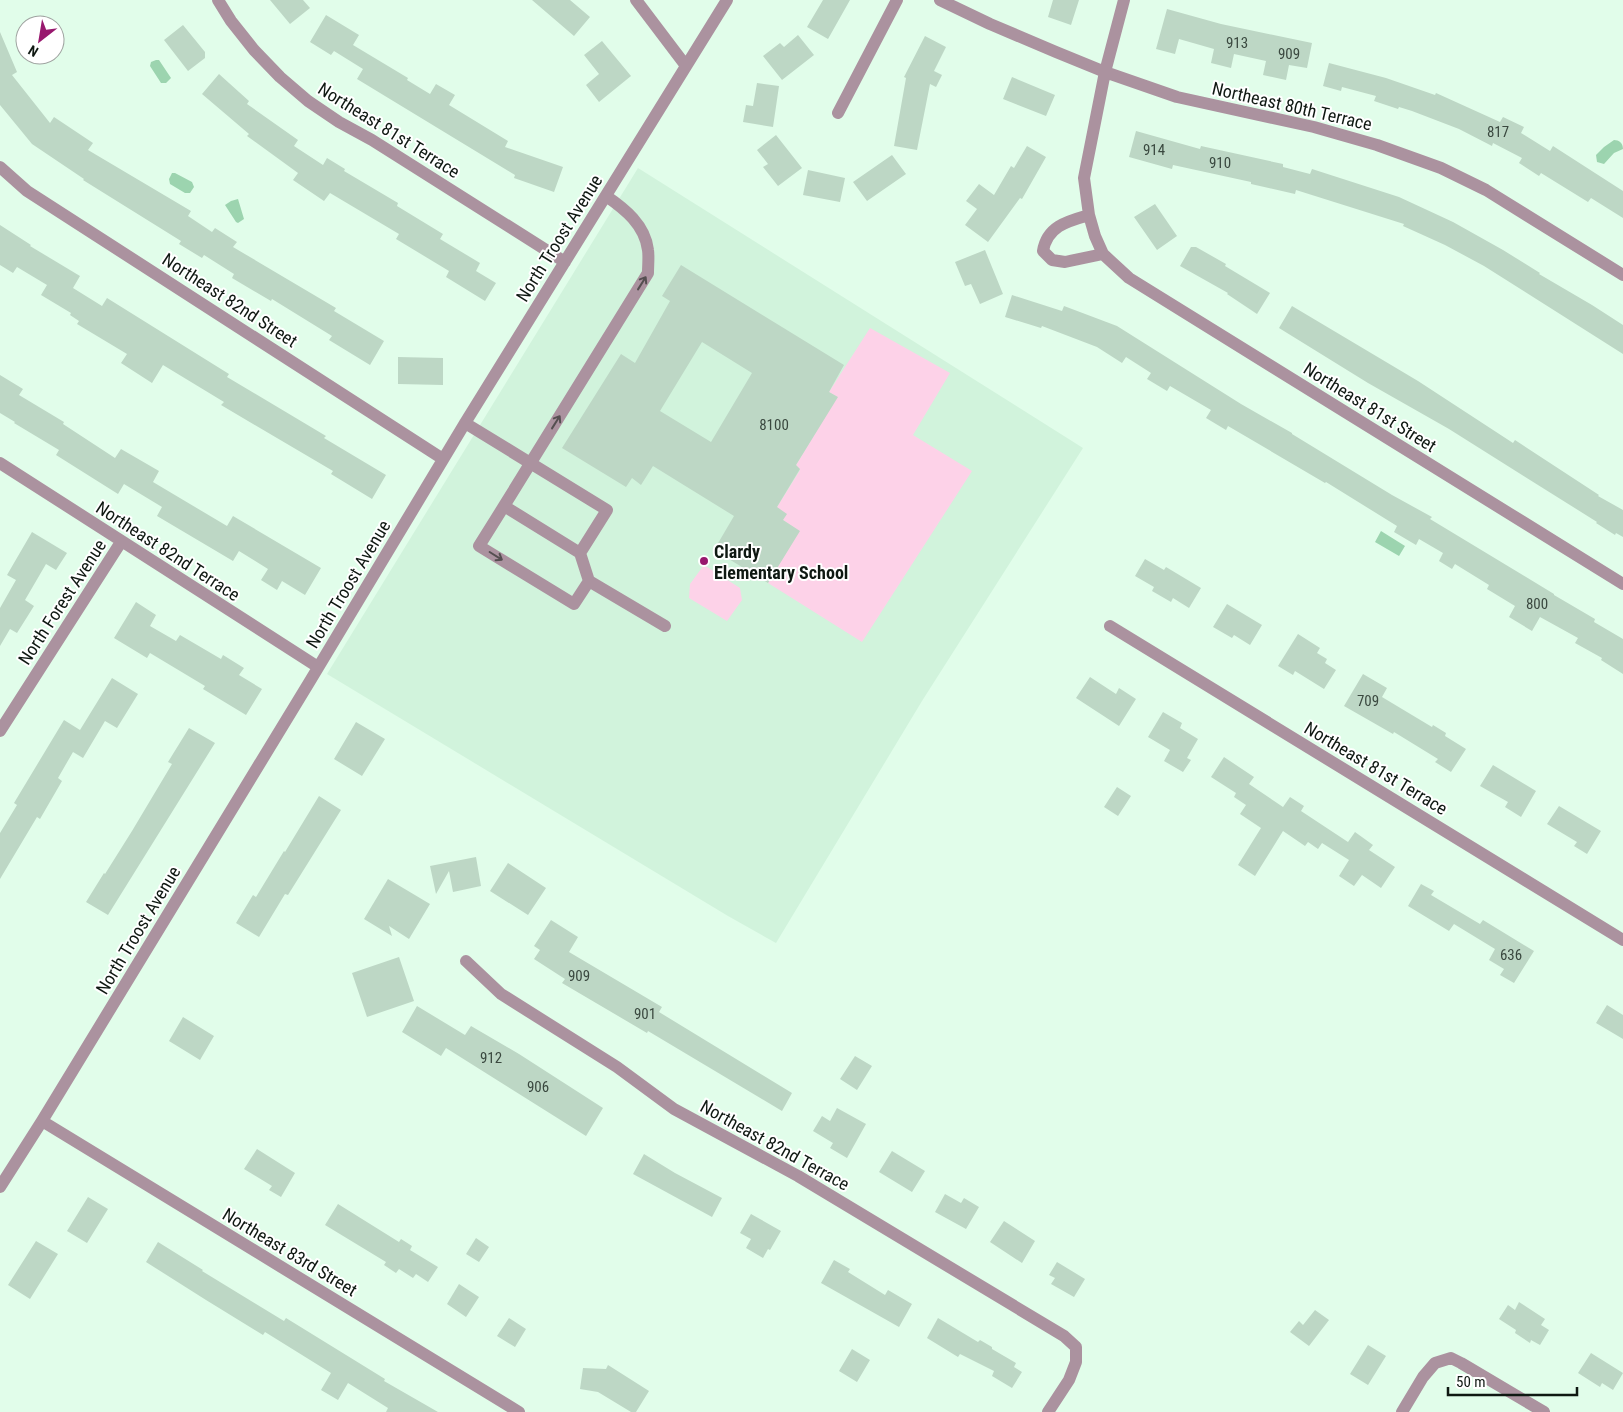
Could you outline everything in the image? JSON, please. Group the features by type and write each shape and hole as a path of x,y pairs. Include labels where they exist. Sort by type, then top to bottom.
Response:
{"street":[{"name":"Northeast 81st Terrace","path":"218,0 231,21 254,50 280,77 308,101 565,262"},
{"path":"636,0 686,66"},
{"name":"North Troost Avenue","path":"0,1187 42,1121 465,423 727,0"},
{"path":"838,114 897,0"},
{"name":"Northeast 80th Terrace","path":"940,0 990,24 1105,72 1177,97 1314,127 1368,142 1441,168 1486,190 1623,275"},
{"name":"Northeast 81st Street","path":"1124,0 1105,72 1084,178 1090,215 1102,254 1129,278 1623,584"},
{"name":"Northeast 82nd Street","path":"0,167 27,190 443,459"},
{"path":"589,580 574,604 479,546 648,273 648,248 639,224 623,208 606,196"},
{"path":"1090,215 1063,223 1051,233 1043,251 1052,260 1065,262 1102,254"},
{"path":"465,423 607,510 580,553"},
{"name":"Northeast 82nd Terrace","path":"0,463 318,667"},
{"path":"504,506 580,553 589,580 665,626"},
{"name":"North Forest Avenue","path":"0,731 121,542"},
{"name":"Northeast 81st Terrace","path":"1110,626 1623,940"},
{"name":"Northeast 82nd Terrace","path":"466,961 501,994 617,1067 674,1109 798,1176 1064,1336 1076,1347 1076,1362 1068,1380 1048,1412"},
{"name":"Northeast 83rd Street","path":"42,1121 519,1412"},
{"path":"1402,1412 1423,1377 1435,1363 1451,1358 1544,1412"}],"shaded area":[{"path":"159,60 171,78 166,83 161,83 150,66 151,62"},
{"path":"1614,140 1620,142 1623,149 1614,153 1604,164 1597,162 1596,155"},
{"name":"Clardy Elementary School","path":"638,168 1083,448 922,701 776,943 728,916 327,674"},
{"path":"172,173 192,182 194,187 190,193 185,193 170,184 169,179"},
{"path":"238,199 244,219 238,223 225,205"},
{"path":"870,328 950,373 913,435 972,471 862,642 768,583 799,531 783,520 777,507 800,470 796,465 837,397 829,392"},
{"path":"1381,531 1405,546 1399,556 1375,542"},
{"path":"704,565 740,588 742,600 727,621 689,598 690,584"}],"building":[{"path":"270,0 303,0 310,8 290,24"},
{"path":"532,0 570,0 590,17 574,36"},
{"path":"823,0 850,0 828,39 807,27"},
{"path":"1053,0 1079,0 1071,25 1048,17"},
{"path":"1167,9 1221,24 1312,43 1307,68 1289,65 1286,80 1263,75 1266,61 1234,54 1231,68 1211,63 1214,49 1179,39 1175,54 1156,49"},
{"path":"326,15 359,35 353,45 408,78 407,80 430,94 436,84 455,95 449,105 508,141 505,147 563,167 554,192 514,178 515,175 357,79 363,69 334,51 331,55 310,42"},
{"path":"183,25 205,52 205,58 188,71 164,40"},
{"path":"0,32 17,72 12,75 50,123 54,117 93,143 88,150 191,211 188,216 212,232 215,228 237,242 233,247 336,308 334,311 384,341 370,365 329,340 332,336 272,299 271,301 232,278 234,274 204,255 202,258 179,244 181,241 83,180 32,144 0,105"},
{"path":"798,35 814,55 782,80 763,56 780,43 784,47"},
{"path":"925,36 946,47 934,71 942,75 936,87 930,84 917,150 894,146 906,78 904,77"},
{"path":"602,41 631,76 599,102 586,85 599,74 584,55"},
{"path":"1329,63 1386,78 1435,95 1436,93 1500,122 1503,117 1524,127 1521,133 1550,151 1553,146 1623,191 1623,218 1591,198 1588,202 1541,173 1539,176 1519,163 1522,158 1493,143 1492,146 1459,129 1412,111 1399,107 1398,109 1374,101 1376,96 1342,87 1341,91 1323,86"},
{"path":"219,74 249,101 247,104 298,140 294,146 323,165 327,158 345,169 344,171 398,203 397,206 443,234 440,239 480,263 476,271 496,283 485,301 446,277 449,271 396,239 399,234 330,193 324,201 293,180 298,173 247,136 249,134 202,94"},
{"path":"1012,77 1055,95 1046,116 1003,99"},
{"path":"757,83 779,86 773,127 743,122 746,105 753,106"},
{"path":"1136,131 1200,149 1201,146 1283,164 1283,167 1310,174 1312,169 1399,197 1453,222 1503,250 1623,325 1623,354 1484,266 1445,245 1403,226 1404,224 1296,190 1295,194 1173,165 1172,169 1129,157"},
{"path":"776,135 802,168 778,186 763,167 768,164 757,150"},
{"path":"1027,146 1046,157 1022,199 1020,198 988,242 965,225 977,209 966,201 979,184 994,195 1011,166 1014,168"},
{"path":"892,155 906,174 867,201 853,182"},
{"path":"808,170 845,178 840,202 803,195"},
{"path":"1155,204 1177,236 1157,250 1134,217"},
{"path":"0,225 30,246 80,276 73,288 102,306 107,298 229,374 227,377 326,436 324,438 386,475 372,499 331,474 333,471 221,405 224,402 163,365 152,383 121,363 127,354 77,324 79,321 70,315 71,313 41,295 47,285 17,267 13,273 0,265"},
{"path":"1191,247 1196,247 1226,264 1225,266 1270,293 1257,314 1228,293 1180,266"},
{"path":"985,250 1003,294 980,304 971,284 965,286 955,262"},
{"name":"Clardy Elementary School","path":"681,265 844,365 829,392 838,397 796,465 800,469 777,507 787,514 783,520 800,531 768,583 714,550 734,516 653,466 641,485 632,478 626,487 562,448 621,354 635,363 670,301 662,296","holes":["702,342 752,373 711,442 660,411"]},
{"path":"1012,295 1062,311 1064,306 1117,326 1241,404 1432,517 1430,519 1595,619 1594,622 1623,639 1623,674 1601,660 1602,658 1575,643 1578,638 1540,617 1532,631 1509,617 1515,606 1487,589 1489,585 1455,564 1452,569 1439,561 1443,553 1419,539 1416,545 1394,532 1397,526 1326,482 1228,426 1226,430 1206,418 1211,410 1170,386 1167,391 1147,379 1151,373 1126,357 1122,363 1097,347 1042,326 1041,328 1005,317"},
{"path":"1292,306 1418,381 1513,443 1515,440 1598,496 1623,510 1623,537 1616,533 1615,535 1449,429 1368,383 1279,328"},
{"path":"398,357 443,358 443,385 398,384"},
{"path":"0,375 23,389 19,395 64,422 63,424 115,458 121,449 159,471 153,482 227,526 233,516 321,568 305,595 282,581 277,590 261,580 268,569 239,551 233,561 157,516 162,507 124,484 118,494 56,455 59,450 0,413"},
{"path":"32,532 67,553 56,570 46,564 25,600 34,606 17,633 10,629 0,646 0,608 16,580 7,575"},
{"path":"1145,559 1164,570 1166,567 1201,588 1189,608 1173,598 1171,602 1152,591 1154,587 1135,576"},
{"path":"136,602 156,615 150,626 176,641 180,635 221,659 223,655 244,668 239,675 262,689 246,715 203,689 205,686 150,653 147,658 114,638"},
{"path":"1227,604 1262,625 1250,645 1234,635 1232,638 1213,627"},
{"path":"1298,634 1320,648 1317,653 1327,659 1325,663 1336,670 1324,689 1295,671 1293,675 1278,666"},
{"path":"1363,674 1387,688 1382,697 1432,727 1433,725 1446,733 1445,736 1466,749 1451,772 1435,762 1438,759 1394,732 1393,734 1344,706"},
{"path":"1090,677 1116,694 1119,688 1136,699 1119,726 1076,698"},
{"path":"112,678 138,694 117,728 105,721 83,758 73,752 58,778 62,781 40,819 37,817 0,879 0,833 17,805 14,803 64,720 80,730"},
{"path":"1163,712 1182,723 1180,728 1198,739 1187,758 1191,760 1183,772 1164,761 1170,750 1148,737"},
{"path":"356,722 385,739 362,776 334,759"},
{"path":"189,728 215,743 108,915 86,902 172,764 168,762"},
{"path":"1224,757 1254,777 1249,784 1283,807 1290,797 1304,806 1301,811 1348,842 1355,832 1373,845 1369,850 1395,867 1381,888 1362,875 1354,886 1339,876 1349,860 1322,843 1318,849 1308,842 1305,846 1283,831 1255,876 1238,865 1261,828 1240,814 1246,805 1234,797 1236,793 1211,777"},
{"path":"1493,765 1536,791 1521,817 1505,807 1508,802 1480,786"},
{"path":"1117,787 1131,796 1118,816 1104,807"},
{"path":"319,796 341,810 288,895 285,894 259,937 236,923 253,895 256,897"},
{"path":"1559,806 1601,831 1587,854 1574,846 1577,842 1547,824"},
{"path":"476,857 481,886 453,892 449,871 436,894 430,866"},
{"path":"508,863 546,888 528,915 490,891"},
{"path":"388,879 430,904 409,939 389,926 392,936 364,919"},
{"path":"1421,884 1434,891 1431,895 1480,924 1483,920 1534,951 1514,983 1500,975 1504,969 1489,960 1495,949 1454,924 1449,931 1408,906"},
{"path":"551,920 578,937 569,952 662,1007 659,1012 792,1093 782,1111 648,1031 647,1033 562,983 565,979 534,959 540,950 534,946"},
{"path":"399,957 414,1001 367,1017 352,973"},
{"path":"1607,1005 1623,1015 1623,1039 1596,1023"},
{"path":"417,1006 465,1035 471,1026 519,1054 603,1108 586,1136 446,1048 441,1056 402,1032"},
{"path":"183,1017 214,1036 200,1060 169,1041"},
{"path":"855,1056 872,1066 857,1090 840,1079"},
{"path":"837,1108 866,1124 847,1158 830,1148 833,1143 813,1131 822,1116 830,1121"},
{"path":"257,1149 295,1173 281,1197 269,1190 272,1186 244,1169"},
{"path":"892,1151 925,1171 912,1192 879,1172"},
{"path":"644,1154 722,1198 712,1217 633,1174"},
{"path":"945,1194 961,1203 964,1198 979,1207 966,1229 935,1212"},
{"path":"88,1197 108,1209 87,1243 67,1231"},
{"path":"338,1204 399,1242 401,1239 412,1246 410,1250 438,1267 428,1282 416,1274 413,1278 399,1269 396,1273 384,1265 386,1262 325,1225"},
{"path":"751,1214 781,1231 763,1258 746,1248 751,1239 740,1233"},
{"path":"1004,1221 1035,1241 1022,1263 990,1242"},
{"path":"476,1238 489,1247 479,1262 466,1254"},
{"path":"36,1241 58,1254 30,1299 8,1285"},
{"path":"158,1242 284,1321 286,1318 385,1379 384,1381 438,1412 386,1412 388,1408 348,1383 338,1400 321,1390 331,1373 265,1332 263,1335 146,1262"},
{"path":"834,1260 850,1269 848,1272 885,1295 888,1290 912,1304 899,1327 821,1283"},
{"path":"1057,1262 1085,1279 1074,1297 1051,1284 1055,1278 1049,1275"},
{"path":"459,1284 479,1297 466,1317 447,1304"},
{"path":"1519,1302 1545,1319 1541,1325 1549,1330 1540,1345 1531,1340 1530,1343 1515,1333 1516,1330 1499,1319 1508,1305 1515,1310"},
{"path":"1315,1310 1329,1320 1309,1346 1290,1332 1299,1321 1303,1325"},
{"path":"509,1318 526,1329 515,1347 497,1336"},
{"path":"938,1318 978,1342 980,1340 1016,1363 1014,1367 1022,1372 1012,1388 992,1376 994,1371 960,1354 958,1357 927,1338"},
{"path":"1368,1345 1386,1356 1368,1385 1350,1374"},
{"path":"852,1349 870,1360 857,1382 839,1371"},
{"path":"1591,1353 1623,1373 1613,1390 1602,1383 1600,1387 1578,1373"},
{"path":"608,1365 649,1391 636,1412 631,1412 598,1392 580,1389 583,1368 606,1369"}],"place":[{"name":"Clardy Elementary School","path":"704,561"}]}
